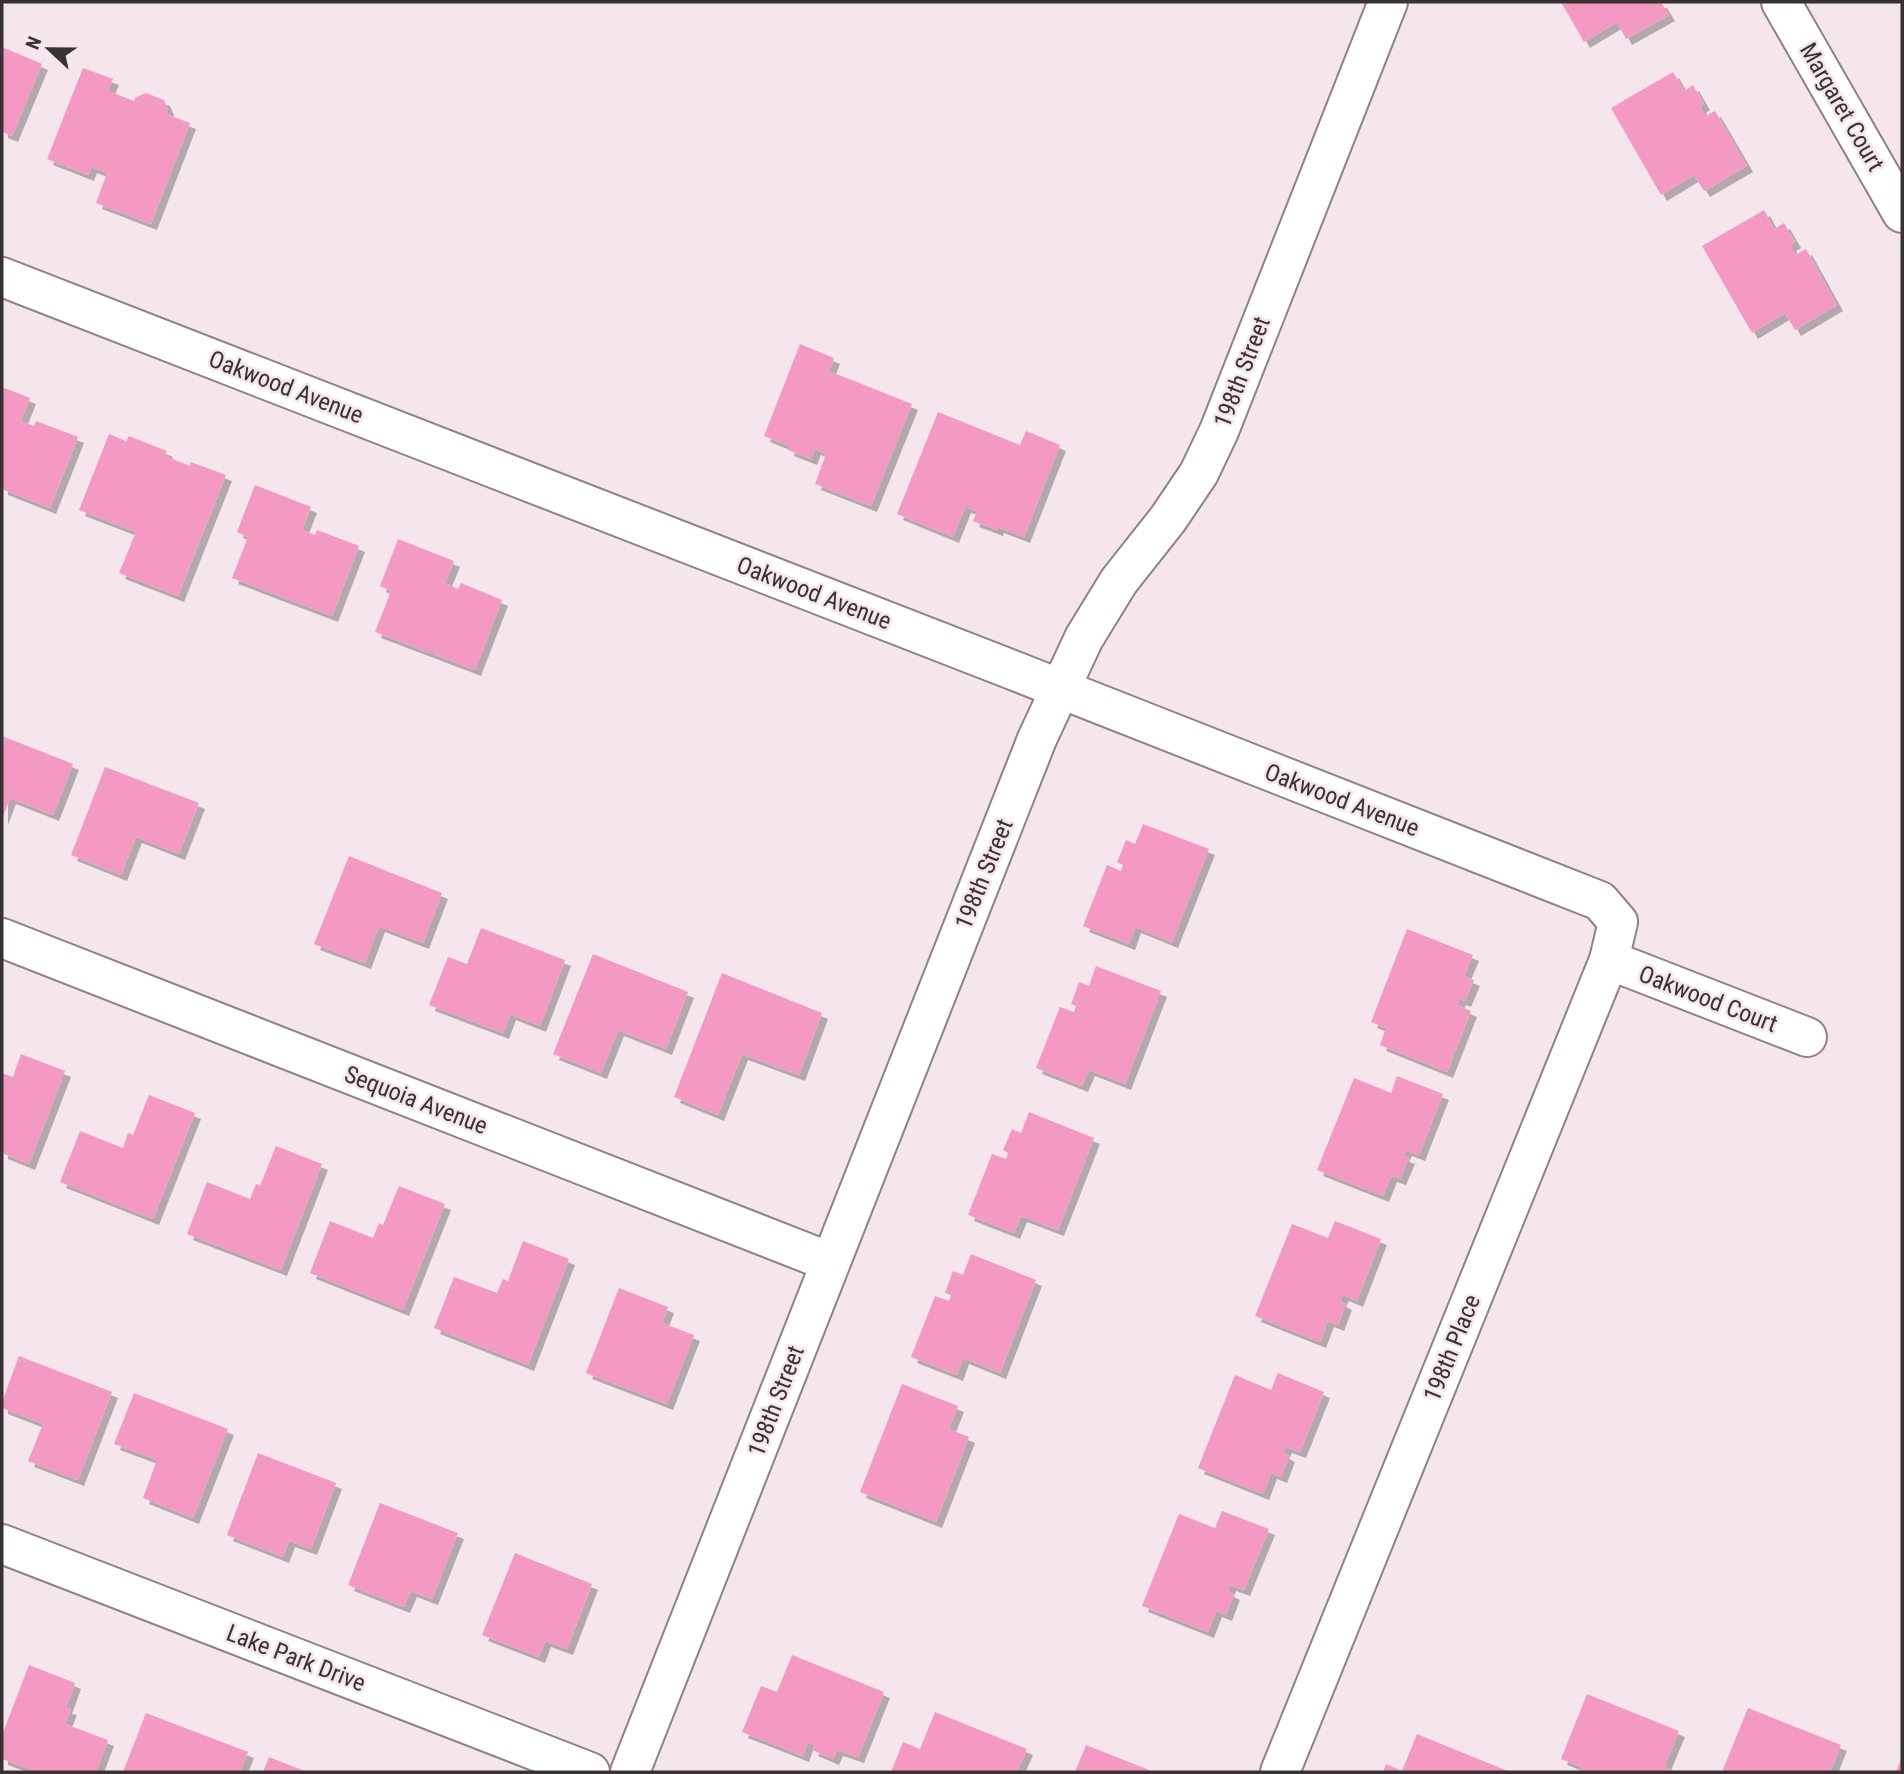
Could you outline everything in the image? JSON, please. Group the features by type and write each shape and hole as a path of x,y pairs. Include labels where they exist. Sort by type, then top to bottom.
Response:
{"street":[{"name":"198th Street","path":"630,1772 1027,764 1059,689 1084,638 1119,582 1168,519 1199,473 1219,431 1388,2"},
{"name":"Margaret Court","path":"1781,2 1902,213"},
{"name":"Oakwood Avenue","path":"2,277 1600,901 1618,922"},
{"name":"198th Place","path":"1280,1772 1609,960 1618,922"},
{"name":"Sequoia Avenue","path":"2,939 830,1262"},
{"name":"Oakwood Court","path":"1609,960 1807,1037"},
{"name":"Lake Park Drive","path":"2,1544 590,1772"}],"building":[{"path":"1561,2 1661,2 1669,15 1626,39 1617,22 1584,42"},
{"path":"2,47 42,64 12,136 2,132"},
{"path":"83,68 113,79 108,91 134,101 136,97 146,93 164,100 168,109 166,114 190,123 151,224 96,203 107,173 91,167 88,175 47,159"},
{"path":"1673,72 1684,91 1693,85 1704,104 1700,107 1705,116 1715,111 1747,166 1704,191 1694,175 1661,195 1611,108"},
{"path":"1764,210 1774,229 1784,223 1795,242 1790,245 1795,255 1806,249 1837,305 1795,330 1785,313 1752,333 1702,246"},
{"path":"800,344 834,358 829,371 912,404 871,506 815,484 826,454 815,449 811,459 764,436"},
{"path":"2,387 30,398 21,421 34,426 36,421 78,437 50,508 2,489"},
{"path":"938,412 1020,445 1026,431 1060,445 1024,537 973,521 977,511 965,507 953,537 897,514"},
{"path":"109,434 126,441 129,436 167,451 165,456 190,466 191,462 226,475 178,596 119,573 136,532 79,510"},
{"path":"255,485 311,507 302,530 315,535 317,530 359,546 332,616 232,578 248,537 237,532"},
{"path":"398,539 454,561 445,583 458,589 461,583 502,600 475,670 375,632 391,591 380,586"},
{"path":"2,736 73,764 53,815 10,798 2,819"},
{"path":"105,767 199,803 179,854 136,837 121,875 71,855"},
{"path":"1143,824 1209,849 1172,942 1135,927 1129,944 1083,926 1107,865 1121,871 1123,865 1117,862 1126,840 1135,844"},
{"path":"349,856 442,893 423,943 379,926 365,963 314,944"},
{"path":"481,928 565,960 540,1026 510,1014 503,1033 429,1005 448,957 467,964"},
{"path":"1407,929 1473,955 1464,976 1474,980 1465,1001 1460,999 1457,1005 1471,1011 1447,1072 1380,1045 1386,1028 1371,1022"},
{"path":"593,954 688,992 666,1049 618,1030 601,1073 553,1054"},
{"path":"1096,966 1161,991 1125,1084 1089,1070 1082,1086 1036,1068 1060,1007 1074,1012 1076,1006 1071,1004 1079,982 1089,986"},
{"path":"722,973 822,1013 799,1075 742,1054 718,1115 674,1097"},
{"path":"21,1054 65,1071 29,1164 2,1153 2,1073 13,1077"},
{"path":"1397,1076 1443,1094 1419,1155 1406,1150 1403,1156 1409,1158 1400,1179 1391,1176 1383,1196 1317,1170 1354,1078 1391,1093"},
{"path":"149,1095 195,1113 153,1219 60,1182 80,1131 123,1148 128,1133 133,1135"},
{"path":"1029,1112 1094,1138 1058,1230 1021,1216 1014,1233 968,1215 992,1154 1006,1159 1008,1153 1003,1150 1012,1129 1021,1133"},
{"path":"276,1146 322,1164 281,1270 187,1234 207,1182 250,1199 256,1184 260,1186"},
{"path":"399,1186 445,1204 403,1310 310,1273 330,1221 373,1238 379,1223 383,1225"},
{"path":"1335,1221 1381,1239 1357,1301 1343,1295 1340,1301 1346,1304 1338,1325 1328,1321 1320,1342 1255,1316 1292,1224 1328,1238"},
{"path":"523,1241 569,1259 528,1365 434,1328 454,1277 497,1293 503,1279 508,1281"},
{"path":"971,1254 1036,1280 1000,1373 963,1358 957,1375 911,1357 935,1296 949,1301 951,1295 945,1293 953,1271 963,1275"},
{"path":"619,1288 668,1307 662,1323 694,1335 667,1404 586,1373"},
{"path":"19,1356 112,1392 78,1480 28,1461 43,1424 2,1408"},
{"path":"1278,1373 1324,1392 1300,1452 1286,1447 1283,1453 1289,1456 1281,1477 1271,1473 1263,1494 1198,1468 1235,1375 1271,1390"},
{"path":"902,1384 958,1406 949,1429 969,1437 936,1522 860,1492"},
{"path":"134,1393 228,1429 193,1518 143,1498 157,1460 114,1444"},
{"path":"258,1453 336,1483 311,1549 289,1541 283,1557 227,1535"},
{"path":"380,1503 458,1533 432,1599 411,1591 404,1607 348,1585"},
{"path":"1222,1511 1269,1529 1244,1590 1230,1585 1228,1591 1234,1594 1226,1615 1216,1611 1208,1632 1142,1606 1179,1514 1215,1528"},
{"path":"515,1553 592,1584 567,1649 545,1641 539,1657 482,1635"},
{"path":"792,1655 884,1692 858,1757 837,1750 833,1759 812,1750 815,1745 808,1742 803,1756 742,1732 761,1686 777,1692"},
{"path":"29,1665 75,1683 66,1708 71,1709 65,1724 108,1740 96,1772 37,1772 2,1759 2,1735"},
{"path":"1587,1694 1679,1731 1664,1767 1677,1772 1579,1772 1581,1767 1561,1759"},
{"path":"1748,1708 1841,1745 1830,1772 1722,1772"},
{"path":"935,1712 1027,1749 1017,1772 891,1772 903,1742 920,1749"},
{"path":"146,1713 248,1752 240,1772 123,1772"},
{"path":"1417,1734 1510,1772 1383,1772 1386,1764 1402,1771"},
{"path":"1086,1745 1154,1772 1075,1772"},
{"path":"269,1757 307,1772 263,1772"},
{"path":"1902,1757 1902,1772 1896,1772"}]}
